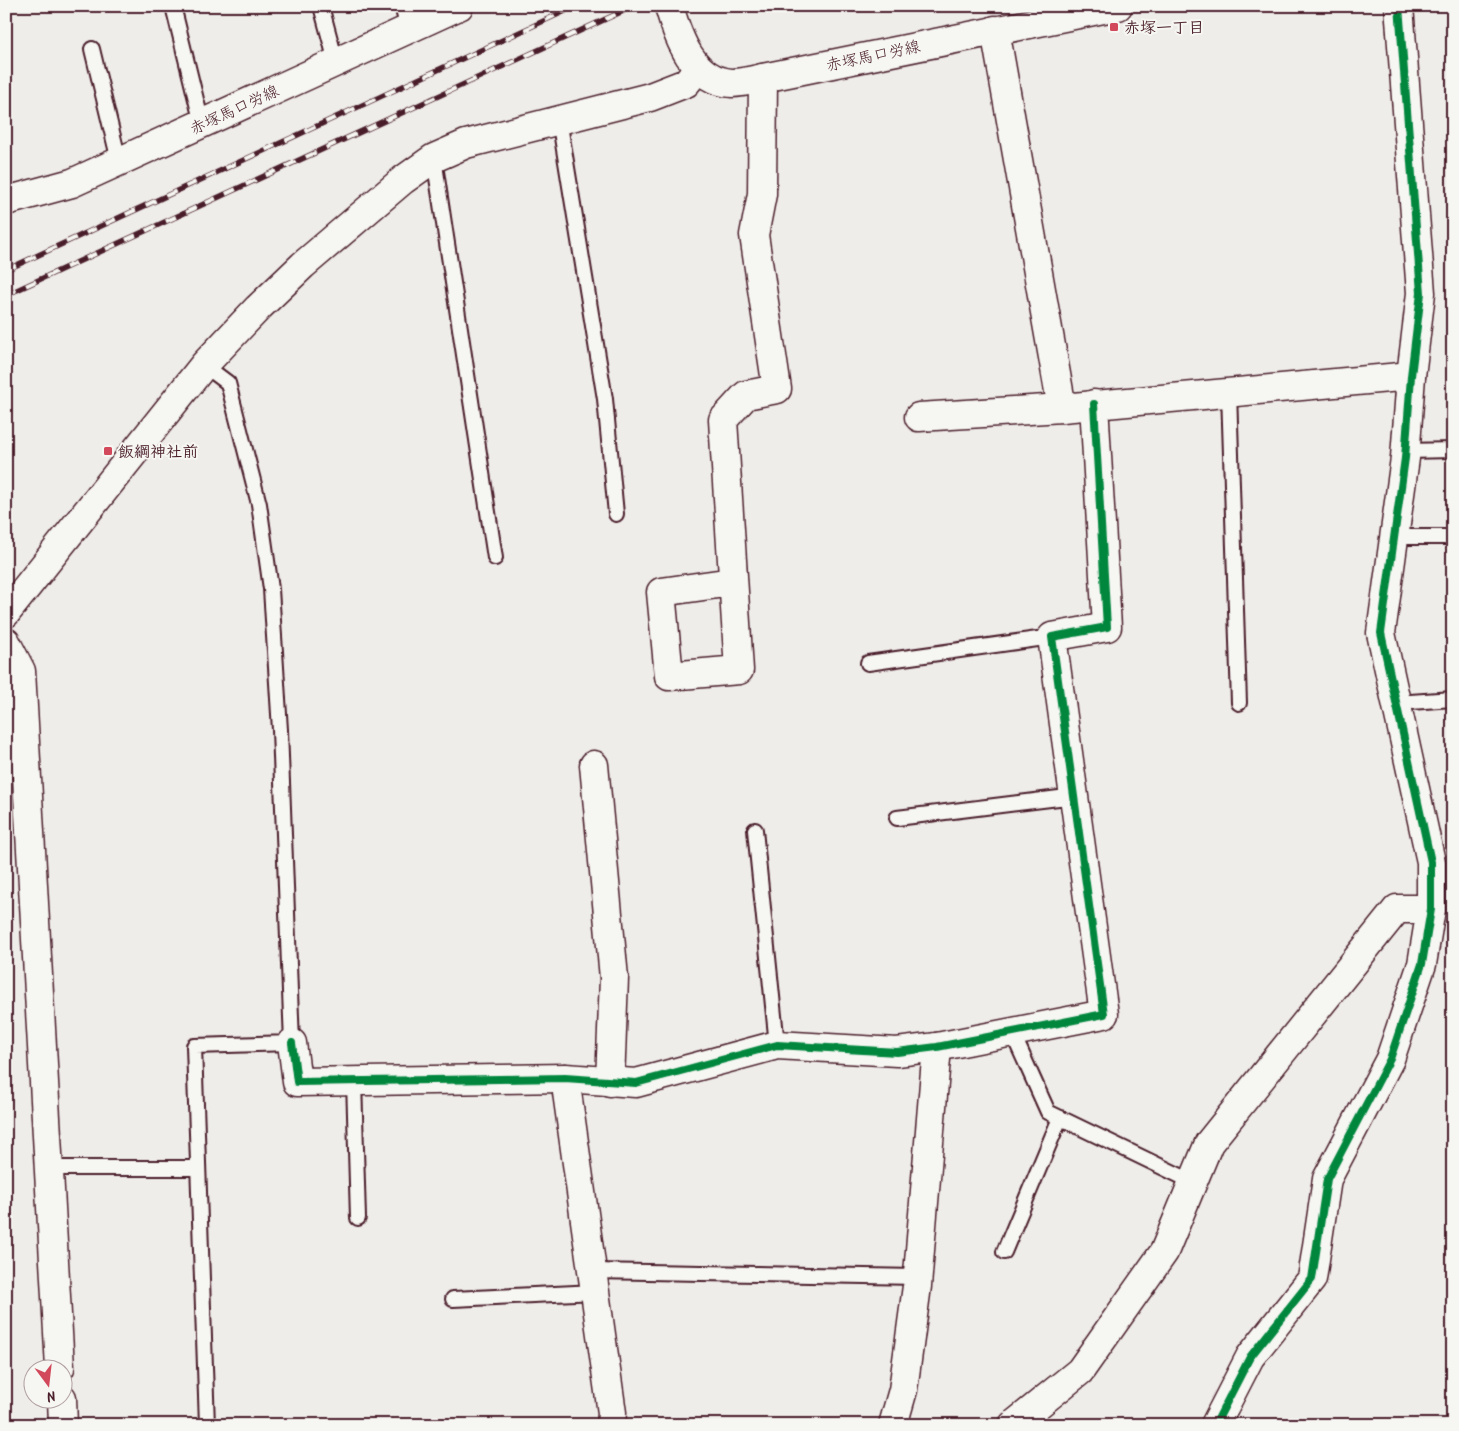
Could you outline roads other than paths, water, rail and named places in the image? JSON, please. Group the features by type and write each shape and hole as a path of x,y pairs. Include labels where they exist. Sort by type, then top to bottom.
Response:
{"street":[{"name":"赤塚馬口労線","path":"6,201 72,183 202,124 336,62 405,18 458,6"},
{"name":"赤塚馬口労線","path":"669,6 675,27 686,51 698,68 710,78 732,83 1118,6"},
{"path":"1215,1425 1250,1357 1312,1279 1327,1179 1390,1059 1422,964 1431,909 1431,862 1381,633 1406,451 1411,376 1421,293 1399,6"},
{"path":"995,30 1062,408"},
{"path":"6,613 204,365 258,308 303,265 403,180 434,158 466,144 650,97 686,83 698,68"},
{"path":"732,582 723,420 746,395 778,389 754,235 762,194 763,78"},
{"path":"919,418 1062,408 1411,376"},
{"path":"292,1043 297,1082 565,1078 636,1083 777,1045 897,1052 937,1047 1104,1014 1052,637 1107,626 1094,404"},
{"path":"6,642 21,671 59,1358"},
{"path":"594,765 614,978 610,1082"},
{"path":"1013,1425 1080,1371 1164,1252 1209,1143 1398,909 1431,909"},
{"path":"893,1425 903,1390 918,1277 937,1047"},
{"path":"565,1078 595,1282 612,1413 611,1425"},
{"path":"63,1408 64,1425"}],"lane":[{"path":"173,6 202,124"},
{"path":"321,6 336,62"},
{"path":"92,49 120,161"},
{"path":"559,119 605,399 616,514"},
{"path":"434,158 496,558"},
{"path":"204,365 228,383 258,504 271,589 280,730 292,1043 194,1046 207,1425"},
{"path":"1229,392 1239,703"},
{"path":"1406,451 1453,450"},
{"path":"1394,537 1453,537"},
{"path":"868,663 1052,637"},
{"path":"1396,703 1453,699"},
{"path":"898,818 1075,796"},
{"path":"755,830 777,1045"},
{"path":"1012,1032 1048,1112 1193,1182"},
{"path":"354,1081 358,1218"},
{"path":"1004,1252 1060,1118"},
{"path":"49,1168 198,1168"},
{"path":"453,1299 595,1282 918,1277"}],"railway":[{"path":"6,270 576,6"},
{"path":"6,295 634,6"}],"place":[{"name":"赤塚一丁目","path":"1114,27"},
{"name":"飯綱神社前","path":"108,451"}]}
